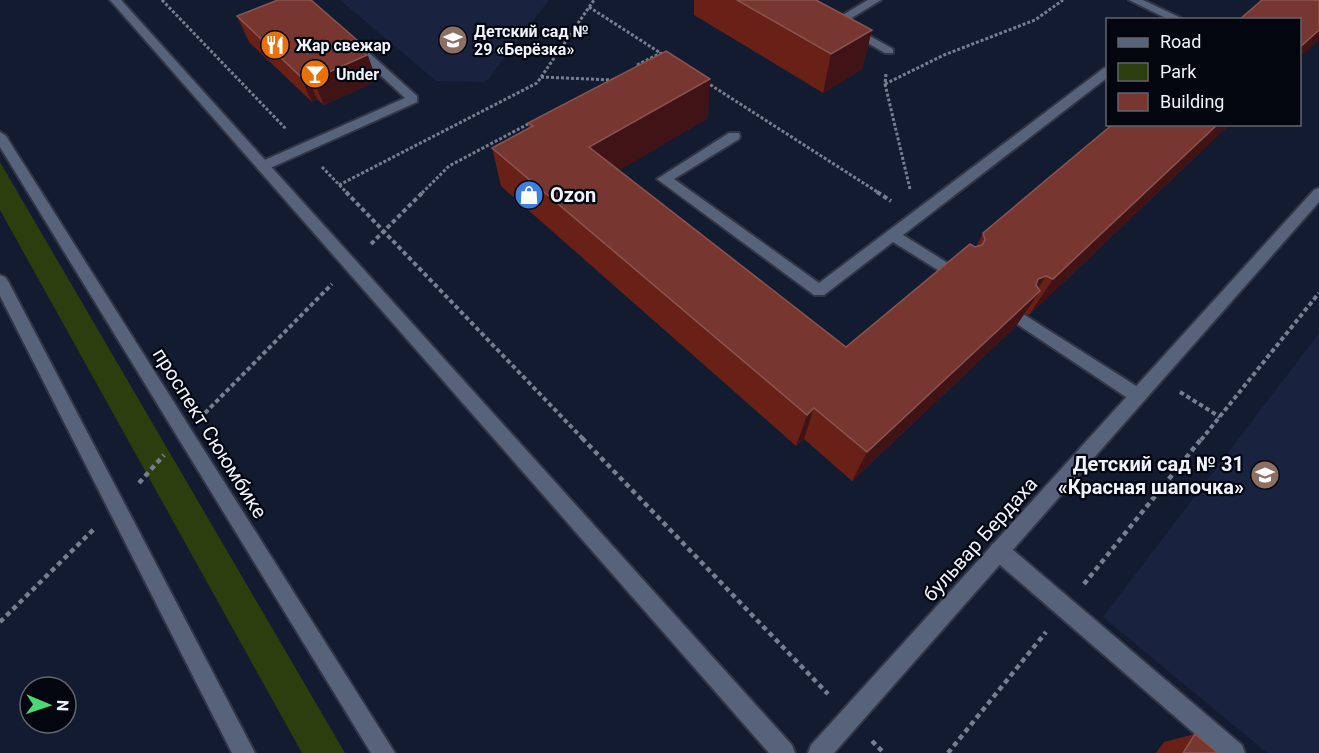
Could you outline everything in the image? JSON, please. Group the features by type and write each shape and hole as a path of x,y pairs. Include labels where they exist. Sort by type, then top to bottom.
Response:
{"street":[{"path":"115,0 784,753"},
{"path":"876,0 837,22 889,51"},
{"path":"1134,0 1176,18"},
{"path":"263,166 413,99 346,38"},
{"path":"734,136 664,179 819,291 1106,72"},
{"name":"проспект Сююмбике","path":"0,136 190,445 384,753"},
{"name":"бульвар Бердаха","path":"819,753 1319,193"},
{"path":"893,235 957,276"},
{"path":"0,281 244,753"},
{"path":"1023,320 1138,396"},
{"path":"999,551 1234,753"}],"path":[{"path":"162,0 884,753"},
{"path":"339,185 537,83 594,0"},
{"path":"885,84 944,55 1035,21 1063,0"},
{"path":"590,7 671,59"},
{"path":"889,51 885,84 916,217"},
{"path":"630,69 661,53"},
{"path":"600,86 620,75"},
{"path":"541,77 621,81"},
{"path":"701,79 916,217"},
{"path":"700,85 711,85"},
{"path":"384,231 449,166 540,118"},
{"path":"948,753 1319,293"},
{"path":"1155,377 1220,417"}],"shaded area":[{"name":"Детский сад № 29 «Берёзка»","path":"340,0 549,0 486,82 436,81"},
{"name":"Детский сад № 31 «Красная шапочка»","path":"1319,333 1319,753 1267,753 1103,617"}],"green space":[{"path":"0,162 345,753 302,753 0,210"}],"building":[{"path":"278,0 311,0 365,47 360,49 367,55 313,79 306,73 300,76 237,16"},
{"path":"737,0 816,0 872,30 831,54"},
{"path":"1262,0 1319,0 1319,30 1301,46 1301,18 1241,18"},
{"path":"666,51 710,79 589,147 846,347 970,244 975,247 982,245 985,240 983,233 1111,126 1216,126 1053,279 1046,276 1038,279 1036,285 1040,291 867,452 814,408 807,415 492,148 533,126 528,123"},
{"path":"1195,734 1218,753 1183,753"}],"place":[{"name":"Детский сад № 29 «Берёзка»","path":"453,40"},
{"name":"Жар свежар","path":"275,45"},
{"name":"Under","path":"315,74"},
{"name":"Ozon","path":"529,195"},
{"name":"Детский сад № 31 «Красная шапочка»","path":"1265,475"}]}
